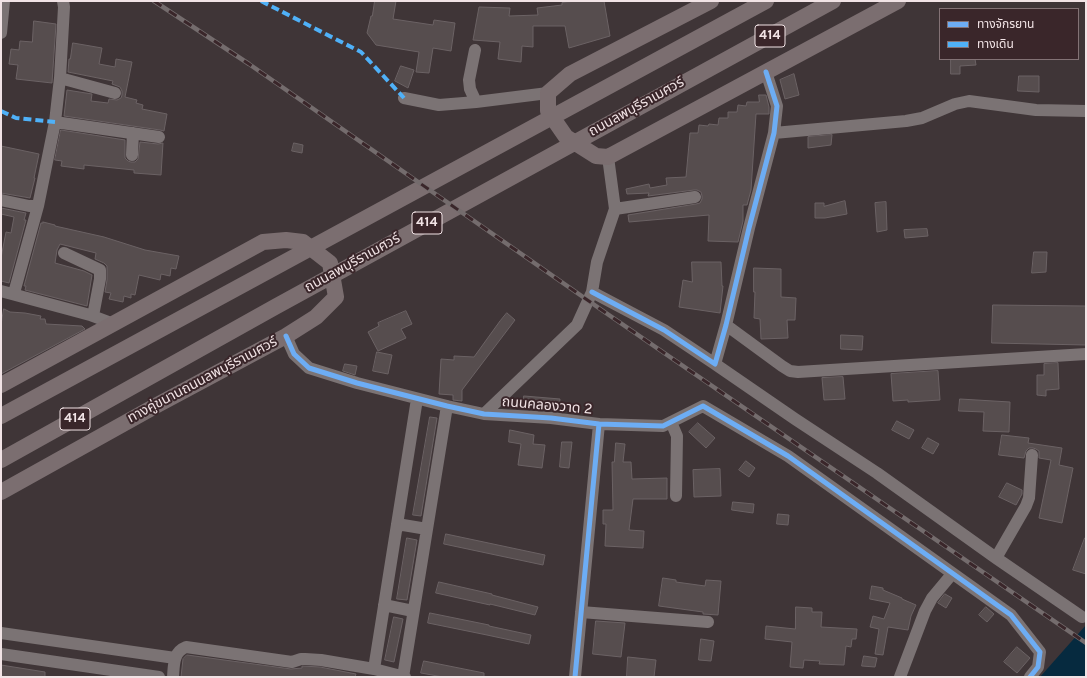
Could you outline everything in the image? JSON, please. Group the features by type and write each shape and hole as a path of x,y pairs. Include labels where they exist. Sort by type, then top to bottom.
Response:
{"main road":[{"path":"608,158 596,156 566,136 548,110 548,93 570,74 711,1"},
{"name":"414","path":"1,416 766,1"},
{"name":"ถนนลพบุรีราเมศวร์","path":"1,460 282,303 833,1"},
{"name":"414","path":"608,158 898,1"},
{"name":"ทางคู่ขนานถนนลพบุรีราเมศวร์","path":"1,385 263,242 286,240 304,242 330,263 336,297 316,317 286,336 159,404 1,492"}],"street":[{"path":"1,33 4,1"},
{"path":"14,294 38,206 54,122 60,78 64,7 63,1"},
{"path":"475,50 469,80 470,89 476,102"},
{"path":"715,364 774,133 777,106 766,72"},
{"path":"60,78 116,93"},
{"path":"404,98 439,105 548,93"},
{"path":"774,133 906,122 922,118 955,104 968,101 1036,110 1086,111"},
{"path":"54,122 159,137"},
{"path":"132,155 133,133"},
{"path":"484,414 577,325 592,292 598,262 615,209 608,158"},
{"path":"615,209 695,197"},
{"path":"1,200 29,206 38,206"},
{"path":"64,253 100,270 100,279 93,316"},
{"path":"1,290 93,316 114,324"},
{"path":"592,292 664,330 877,473 1082,617"},
{"path":"726,324 782,366 798,372 1086,354"},
{"name":"ถนนคลองวาด 2","path":"286,336 294,354 309,368 357,383 417,399 484,414 551,418 599,424 575,677"},
{"path":"374,669 417,399"},
{"path":"173,677 175,658 181,649 186,647 292,662 301,659 321,660 374,669 403,677 447,406"},
{"path":"599,424 663,426 703,406 788,456 1011,615 1040,652 1038,667 1030,677"},
{"path":"671,422 677,436 676,496"},
{"path":"996,558 1026,506 1029,498 1032,455"},
{"path":"397,524 427,529"},
{"path":"900,677 924,611 932,598 952,574"},
{"path":"384,605 414,611"},
{"path":"581,612 708,622"},
{"path":"1,633 175,658"},
{"path":"73,664 76,644"},
{"path":"1,654 159,677"}],"water":[{"path":"1086,625 1086,677 1040,677"}],"building":[{"path":"375,1 396,1 393,19 433,25 434,20 455,23 451,51 433,48 429,73 416,72 419,52 376,45 367,33"},
{"path":"576,1 604,1 610,36 569,48 565,26 533,26 533,47 522,46 521,62 498,59 500,42 473,40 479,7 510,8 509,16 538,15 537,8 562,5 562,3"},
{"path":"34,21 56,24 52,83 16,79 18,65 9,64 11,49 19,50 20,41 32,42"},
{"path":"73,43 102,48 99,64 115,67 116,59 132,62 125,97 137,100 136,103 143,105 142,109 167,114 164,131 64,116 67,90 92,94 91,101 108,103 109,99 117,100 121,98 122,95 120,87 112,84 113,81 68,72 69,59"},
{"path":"951,60 975,60 976,65 960,66 960,74 951,74"},
{"path":"401,66 414,70 408,88 395,81"},
{"path":"794,74 799,95 785,99 780,80"},
{"path":"1019,76 1039,76 1039,92 1018,91"},
{"path":"759,95 766,95 769,114 756,114 751,190 747,205 743,205 743,221 738,242 708,241 709,215 629,222 628,215 700,203 702,196 701,192 697,190 648,196 649,193 627,194 626,189 649,184 650,188 667,185 666,178 686,177 690,133 698,133 699,125 718,125 719,118 728,118 728,112 737,112 738,105 746,106 747,102 759,102"},
{"path":"61,130 125,140 125,158 131,162 135,162 138,159 140,142 158,144 163,143 161,175 134,173 134,170 84,165 84,169 61,166 62,161 55,160"},
{"path":"832,135 831,145 808,148 808,137"},
{"path":"294,143 303,145 302,153 292,151"},
{"path":"1,146 39,154 30,198 1,193"},
{"path":"845,201 847,214 825,218 815,218 815,203 824,203 824,206"},
{"path":"886,202 887,230 877,232 875,203"},
{"path":"1,208 26,213 24,220 26,220 9,283 1,281 1,258 6,232 11,233 14,217 1,214"},
{"path":"43,222 104,237 145,250 179,256 176,269 171,268 170,276 161,274 160,280 139,275 135,295 131,294 131,298 124,296 123,302 109,299 111,293 105,292 107,266 95,259 96,253 60,244 57,250 55,263 84,271 92,275 87,306 25,290 26,286 24,286 41,223"},
{"path":"927,229 928,236 905,238 904,230"},
{"path":"1034,252 1047,252 1046,272 1032,273"},
{"path":"692,262 721,262 723,286 720,313 679,307 683,280 692,282"},
{"path":"754,268 781,269 781,297 796,298 795,320 787,320 788,338 761,339 760,319 754,318"},
{"path":"993,305 1086,306 1086,345 992,343"},
{"path":"4,309 10,312 41,316 40,319 45,319 46,324 82,326 85,329 1,374 1,325"},
{"path":"406,311 412,324 401,329 406,338 378,351 368,332 379,326 378,323"},
{"path":"507,313 515,320 462,390 462,401 453,400 453,395 439,394 441,359 454,360 454,356 474,357"},
{"path":"841,335 863,336 862,350 841,349"},
{"path":"377,352 392,355 388,374 373,371"},
{"path":"1058,363 1059,389 1046,390 1046,396 1037,395 1037,375 1044,375 1044,364"},
{"path":"345,364 357,366 355,375 343,371"},
{"path":"938,371 940,400 908,402 908,400 893,401 891,374"},
{"path":"843,377 845,399 824,400 822,378"},
{"path":"524,396 560,399 559,408 524,405"},
{"path":"960,399 1010,402 1009,432 983,431 984,412 959,411"},
{"path":"430,417 437,418 421,516 413,515"},
{"path":"897,421 914,430 909,439 892,430"},
{"path":"698,423 715,438 706,448 689,432"},
{"path":"510,430 534,435 533,444 545,445 542,468 518,465 521,444 509,442"},
{"path":"1002,435 1029,438 1028,443 1062,448 1059,465 1073,468 1062,523 1039,518 1051,460 1039,458 1039,451 1033,448 1029,448 1026,451 1024,458 999,455"},
{"path":"928,438 939,444 933,454 922,448"},
{"path":"562,442 572,442 569,468 560,467"},
{"path":"616,443 625,444 623,462 631,462 632,479 667,478 667,499 633,499 629,530 644,531 643,548 605,546 606,524 603,524 603,510 613,510 612,462 614,462"},
{"path":"746,461 755,468 749,477 739,470"},
{"path":"720,469 721,496 694,497 693,470"},
{"path":"1007,483 1022,490 1022,494 1016,505 999,497"},
{"path":"733,502 754,504 753,513 732,510"},
{"path":"778,514 789,515 788,525 777,524"},
{"path":"446,534 545,555 543,565 444,544"},
{"path":"407,538 417,540 407,600 397,599"},
{"path":"1086,538 1086,574 1073,570"},
{"path":"663,578 676,580 676,582 705,586 706,580 721,581 718,615 703,614 703,612 659,606"},
{"path":"439,582 492,594 538,607 535,615 436,593"},
{"path":"872,586 883,588 883,590 916,605 911,616 908,630 888,627 883,655 875,654 879,629 870,627 873,616 884,619 890,603 870,599"},
{"path":"945,594 952,598 946,608 938,603"},
{"path":"796,607 812,608 812,612 822,612 821,627 857,629 856,639 852,639 851,647 846,646 844,665 819,664 820,661 804,660 803,668 790,667 792,642 765,639 766,626 795,629"},
{"path":"986,607 994,614 987,622 979,615"},
{"path":"430,613 531,635 529,644 428,623"},
{"path":"394,617 403,619 394,662 385,660"},
{"path":"596,621 625,623 621,657 593,654"},
{"path":"701,639 714,641 711,661 699,660"},
{"path":"1017,647 1030,658 1017,673 1004,662"},
{"path":"187,655 291,669 302,668 302,666 320,667 356,674 355,677 181,677 183,659"},
{"path":"864,656 877,658 875,667 862,666"},
{"path":"628,657 656,660 654,677 627,677"},
{"path":"424,661 484,673 484,677 443,677 421,673"},
{"path":"1,665 45,672 45,677 1,677"}],"railway":[{"path":"154,1 249,64 606,313 1086,643"}],"marked path":[{"path":"261,1 361,52 404,98"},
{"path":"1,111 16,118 55,122"}],"cycle path":[{"path":"592,292 664,330 715,364 774,133 777,106 766,72"},
{"path":"286,336 294,354 309,368 357,383 484,414 551,418 599,424 575,677"},
{"path":"599,424 663,426 703,406 788,456 1011,615 1040,652 1038,667 1030,677"}]}
